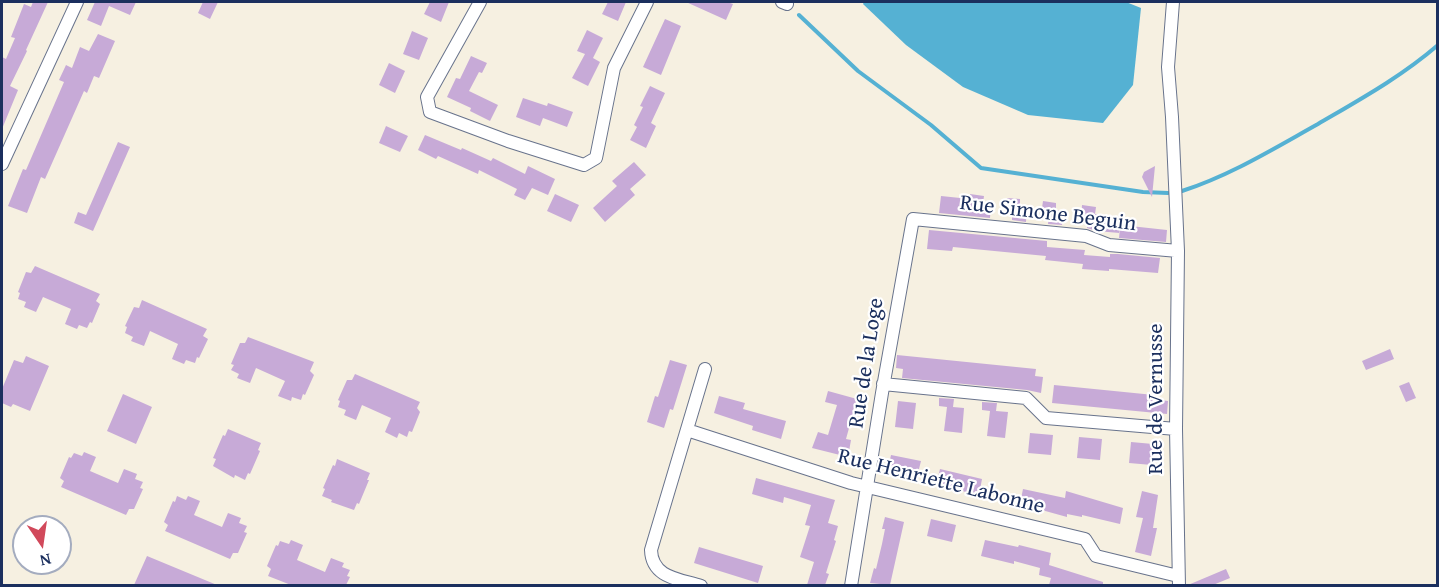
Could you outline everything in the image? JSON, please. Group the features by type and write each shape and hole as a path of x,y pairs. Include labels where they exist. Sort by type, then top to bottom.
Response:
{"street":[{"path":"2,164 76,2"},
{"path":"480,2 427,97 430,112 508,141 584,165 596,158 614,68 647,2"},
{"name":"Rue de Vernusse","path":"1173,2 1168,67 1178,251 1176,429 1179,581"},
{"name":"Rue Simone Beguin","path":"913,219 1086,236 1109,244 1178,251"},
{"name":"Rue de la Loge","path":"851,585 883,384 913,219"},
{"path":"700,585 662,573 654,566 651,550 705,369"},
{"path":"883,384 1026,398 1046,418 1176,429"},
{"name":"Rue Henriette Labonne","path":"687,430 868,487 1084,539 1096,556 1179,581"}],"water":[{"path":"864,2 1126,2 1141,8 1133,85 1103,123 1028,115 963,87 906,45 863,4"}],"building":[{"path":"33,2 48,2 10,86 18,90 2,129 2,57 6,59 15,38 11,37 24,4 31,7"},
{"path":"95,2 136,2 130,15 109,6 101,26 87,20"},
{"path":"203,2 218,2 210,19 198,13"},
{"path":"430,2 449,2 441,22 424,14"},
{"path":"608,2 626,2 618,21 602,14"},
{"path":"686,2 727,2 733,4 726,20"},
{"path":"665,19 681,26 661,75 643,67"},
{"path":"587,30 603,38 593,58 600,62 588,86 572,78 585,54 577,51"},
{"path":"412,31 428,38 419,60 403,54"},
{"path":"98,34 115,41 99,78 94,76 87,93 84,91 45,179 41,177 27,213 8,206 64,82 59,80 66,65 72,68 80,47 89,51"},
{"path":"471,56 487,63 482,73 479,72 469,91 498,105 490,121 470,111 471,108 447,97 456,78 460,79"},
{"path":"389,63 405,71 395,93 379,85"},
{"path":"650,86 665,93 651,123 656,126 646,148 630,140 643,107 640,106"},
{"path":"523,98 547,106 548,103 573,112 567,127 543,118 540,126 516,117"},
{"path":"386,126 408,136 400,152 379,143"},
{"path":"425,135 491,161 493,158 525,174 528,166 555,179 548,195 532,188 525,200 514,195 517,189 479,170 478,174 438,156 436,159 418,150"},
{"path":"118,142 130,147 93,231 74,223 78,212 86,215"},
{"path":"634,162 646,175 630,189 635,195 605,222 593,208 617,186 612,181"},
{"path":"1155,166 1152,197 1142,177 1144,172"},
{"path":"555,194 579,205 571,222 547,211"},
{"path":"970,194 984,196 983,203 991,204 990,218 939,213 941,196 970,199"},
{"path":"1007,198 1020,199 1020,207 1027,207 1026,222 1012,220 1012,212 1005,211"},
{"path":"1043,201 1056,203 1056,210 1064,211 1062,225 1048,224 1049,216 1041,215"},
{"path":"1082,205 1096,207 1095,214 1122,217 1121,225 1167,230 1166,242 1119,238 1120,233 1087,228 1088,219 1081,219"},
{"path":"929,230 1047,241 1047,247 1085,250 1084,255 1110,257 1110,254 1118,254 1160,258 1158,273 1082,269 1083,264 1045,260 1046,256 953,247 952,251 927,249"},
{"path":"35,266 100,294 96,301 100,304 92,323 90,322 87,328 79,325 77,329 65,324 71,309 43,297 36,312 24,307 26,302 18,299 20,293 18,292 26,272 31,273"},
{"path":"142,300 207,329 203,336 208,339 195,363 186,360 184,364 172,359 178,344 150,331 144,346 131,341 133,337 125,333 127,327 125,326 134,307 139,308"},
{"path":"248,337 314,362 310,371 314,375 301,400 292,397 291,401 278,396 285,381 256,368 250,383 237,378 239,374 231,370 234,365 231,364 240,343 245,343"},
{"path":"1390,349 1394,359 1366,370 1362,361"},
{"path":"897,355 1036,369 1035,376 1043,377 1041,393 902,378 903,369 896,368"},
{"path":"26,356 49,366 30,411 13,404 11,407 2,403 2,389 14,360 23,363"},
{"path":"670,360 687,365 673,410 670,409 664,428 647,422"},
{"path":"355,374 420,402 417,408 420,412 412,432 409,431 407,437 399,433 397,438 385,432 391,418 362,405 356,420 344,415 346,410 338,407 340,401 338,400 347,380 352,380"},
{"path":"1409,382 1416,398 1406,402 1399,386"},
{"path":"1054,385 1154,395 1153,399 1168,401 1167,414 1052,403"},
{"path":"828,391 857,399 846,439 851,440 848,457 812,448 818,432 828,435 837,405 825,402"},
{"path":"123,394 152,407 136,444 107,431"},
{"path":"719,396 745,403 743,409 786,421 781,439 752,430 753,426 714,413"},
{"path":"939,398 954,399 953,407 964,408 962,433 944,431 947,407 939,406"},
{"path":"898,401 916,403 913,429 895,427"},
{"path":"982,402 997,403 996,411 1008,412 1005,438 987,436 990,411 982,410"},
{"path":"228,429 261,443 258,450 260,451 245,480 235,475 234,478 213,466 216,459 213,458"},
{"path":"1030,433 1053,435 1051,455 1028,453"},
{"path":"1079,437 1102,439 1100,460 1077,458"},
{"path":"1131,442 1153,444 1152,465 1129,463"},
{"path":"84,452 96,457 90,471 118,483 124,469 137,474 135,479 143,482 140,488 143,489 134,509 129,509 126,515 61,487 64,481 60,478 69,457 71,458 74,453 82,456"},
{"path":"891,455 921,461 917,477 911,476 910,478 887,473"},
{"path":"337,459 370,473 359,504 357,503 354,510 331,502 332,500 322,496 325,489 323,488"},
{"path":"940,469 982,479 979,495 936,485"},
{"path":"756,478 835,500 828,523 838,526 825,585 807,585 814,562 800,557 810,526 805,525 811,505 784,497 783,503 752,494"},
{"path":"1023,489 1065,498 1066,491 1123,508 1120,524 1082,515 1082,517 1067,514 1067,517 1020,504"},
{"path":"1142,491 1158,495 1153,528 1157,528 1151,556 1135,552 1143,518 1136,517"},
{"path":"177,496 186,500 188,496 200,501 194,515 222,527 228,513 241,518 239,523 247,526 244,532 247,533 238,553 233,553 230,559 165,531 168,525 164,522"},
{"path":"885,517 904,522 890,585 870,583 882,544"},
{"path":"931,519 956,525 952,542 927,536"},
{"path":"291,540 303,545 297,560 325,572 331,558 344,563 342,567 350,570 347,576 350,577 346,585 291,585 268,576 271,569 267,566 276,545 278,546 280,541 289,544"},
{"path":"985,540 1051,553 1049,565 1103,582 1103,585 1049,585 1051,578 1039,575 1040,568 981,556"},
{"path":"699,547 763,566 758,583 694,563"},
{"path":"147,556 217,585 134,585"},
{"path":"1226,569 1230,578 1213,585 1188,585"}],"waterway":[{"path":"799,15 858,71 931,125 981,168 1143,192 1168,193"},
{"path":"1182,191 1235,169 1318,124 1395,78 1438,45"}]}
